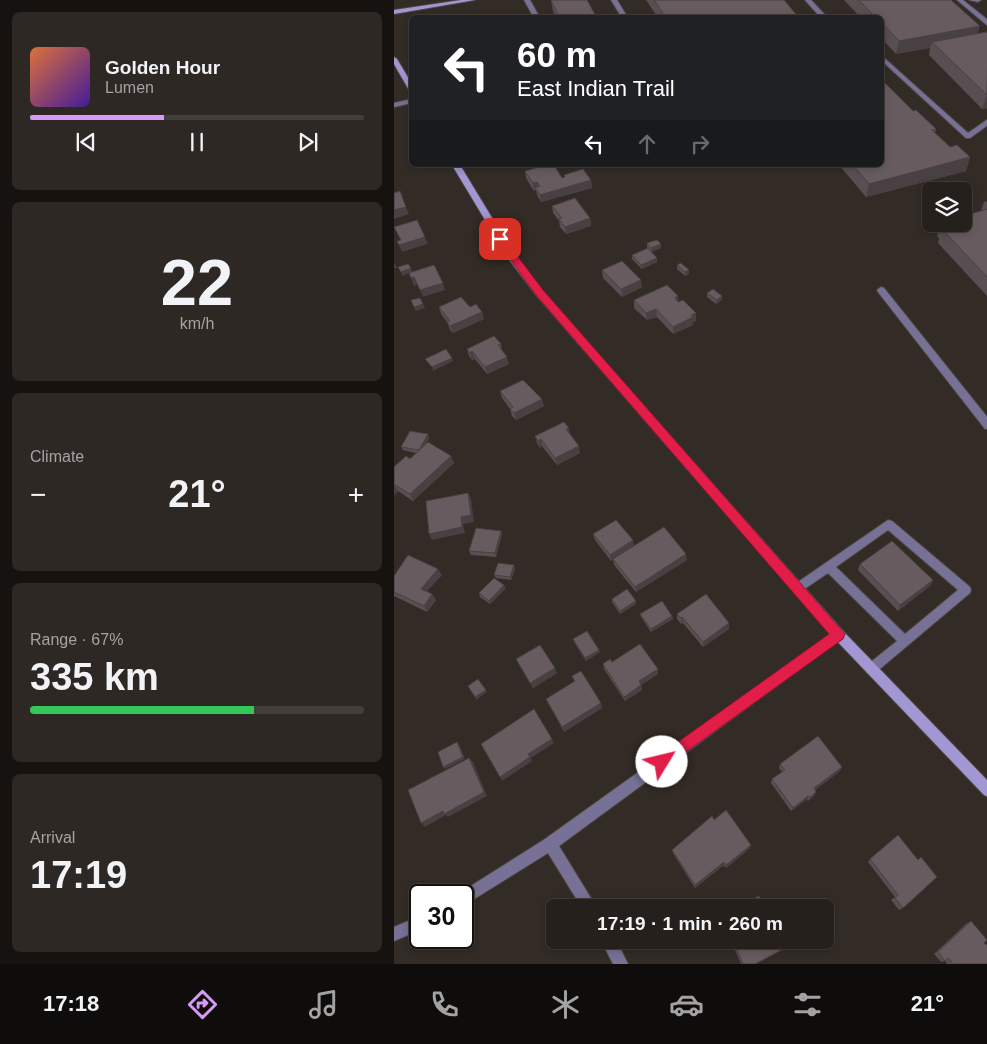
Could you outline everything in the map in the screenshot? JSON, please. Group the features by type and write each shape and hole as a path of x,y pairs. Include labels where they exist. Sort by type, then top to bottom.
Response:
{"main road":[{"path":"394,12 472,0"},
{"path":"394,60 409,85"},
{"path":"457,167 510,256 539,293 870,670 987,791"}],"street":[{"path":"527,0 535,15"},
{"path":"614,0 624,15"},
{"path":"808,0 822,15"},
{"path":"960,0 987,24"},
{"path":"972,0 978,0"},
{"path":"884,60 968,137 987,121"},
{"path":"394,105 409,102"},
{"path":"881,290 987,426"},
{"path":"799,587 888,524 966,590 870,670"},
{"path":"828,566 905,641"},
{"path":"474,892 550,844 838,634"},
{"path":"550,844 584,899"},
{"path":"394,934 409,928"},
{"path":"613,949 621,964"}],"building":[{"path":"551,0 587,0 595,15 558,15"},
{"path":"654,0 784,0 796,15 664,15"},
{"path":"859,0 951,0 980,26 899,41 884,25 884,15 873,15"},
{"path":"988,33 987,95 932,42"},
{"path":"884,82 913,111 916,110 936,129 932,130 950,147 957,145 970,157 869,184 855,167 884,167"},
{"path":"539,167 555,167 562,178 565,177 564,175 583,169 591,180 540,195 535,188 540,186 537,182 533,183 525,171"},
{"path":"400,191 406,207 394,210 394,193"},
{"path":"575,198 590,218 565,227 559,219 562,218 552,206"},
{"path":"988,209 988,278 945,232 972,232 972,213"},
{"path":"417,220 425,237 399,245 397,241 401,240 394,227"},
{"path":"657,240 661,244 651,248 647,243"},
{"path":"648,248 657,258 641,265 632,255"},
{"path":"622,261 641,280 621,289 602,270"},
{"path":"681,263 689,270 685,272 677,265"},
{"path":"408,264 411,268 401,272 398,267"},
{"path":"434,265 443,283 420,290 414,277 411,278 409,273"},
{"path":"667,285 678,296 675,298 678,302 683,300 696,313 691,315 693,317 673,327 656,309 646,313 634,300"},
{"path":"713,289 722,296 717,300 707,293"},
{"path":"461,297 470,307 476,304 482,312 450,326 447,322 450,321 439,307"},
{"path":"420,298 423,304 414,307 411,300"},
{"path":"494,336 501,344 498,345 507,357 485,367 472,351 470,353 467,349"},
{"path":"446,349 452,358 432,367 425,359"},
{"path":"523,380 542,399 514,413 510,409 513,407 500,391"},
{"path":"564,422 569,428 566,429 579,446 555,458 541,439 538,441 535,436"},
{"path":"410,431 428,434 419,450 401,447"},
{"path":"428,442 451,456 410,494 394,485 394,467 406,456 410,459"},
{"path":"468,493 471,515 461,517 462,527 429,534 426,501"},
{"path":"616,520 633,540 610,555 593,534"},
{"path":"664,527 686,554 635,587 613,559"},
{"path":"476,528 501,531 495,553 469,551"},
{"path":"892,541 933,580 900,605 860,564"},
{"path":"408,555 438,569 421,589 432,594 424,606 394,592 394,576"},
{"path":"498,563 514,565 510,577 494,575"},
{"path":"494,578 504,585 489,601 479,593"},
{"path":"627,589 636,601 620,611 612,599"},
{"path":"706,594 729,623 703,642 682,617 677,614"},
{"path":"662,601 672,616 651,629 640,614"},
{"path":"587,631 599,650 585,658 573,639"},
{"path":"640,644 658,669 639,681 641,685 624,697 603,664 610,659 612,662"},
{"path":"540,645 555,668 530,683 516,659"},
{"path":"581,671 601,703 562,727 546,699 575,681 572,676"},
{"path":"478,679 486,690 475,697 468,686"},
{"path":"534,709 552,739 528,754 530,757 500,777 481,744"},
{"path":"818,736 842,767 814,788 816,792 793,808 772,779 785,770 780,764"},
{"path":"457,742 463,757 443,767 438,752"},
{"path":"469,758 484,792 444,814 443,811 421,823 408,790"},
{"path":"726,810 751,845 726,865 724,862 695,885 672,850 712,816 714,820"},
{"path":"898,835 918,860 921,857 937,877 903,908 895,898 898,895 870,859"},
{"path":"971,921 987,940 984,943 988,946 988,964 953,964 948,958 945,961 938,952"},
{"path":"737,949 783,949 755,964 743,964"}],"route":[{"path":"500,239 510,256 539,293 799,587 838,634 662,762"}]}
